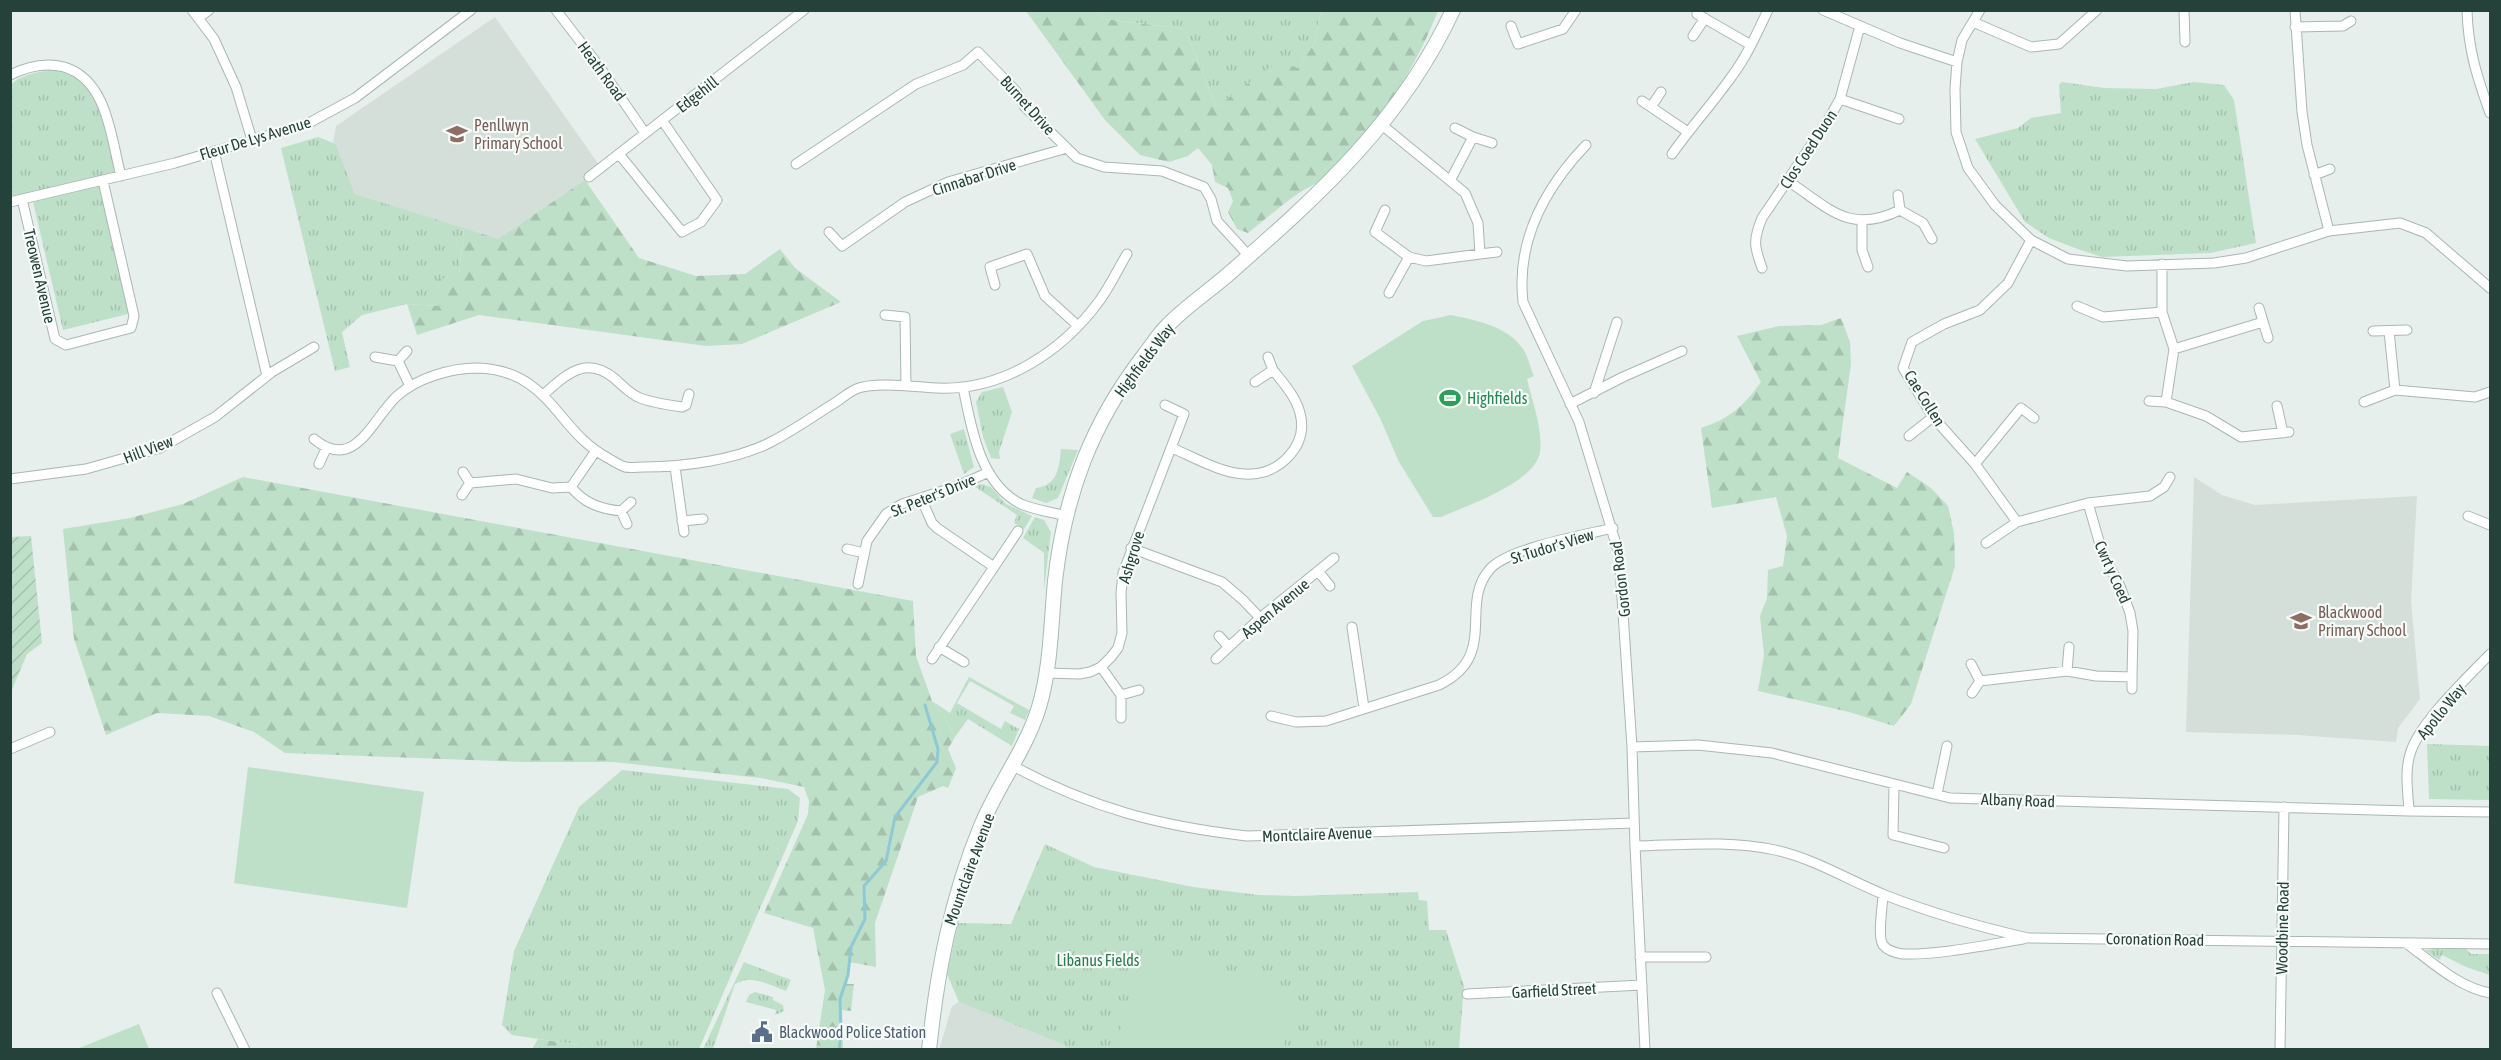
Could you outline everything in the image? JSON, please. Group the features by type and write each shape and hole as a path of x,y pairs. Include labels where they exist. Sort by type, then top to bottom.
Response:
{"main road":[{"name":"Highfields Way","path":"1012,766 1038,711 1047,673 1056,578 1066,516 1082,460 1124,382 1167,326 1326,186 1382,125 1412,84 1453,10"},
{"name":"Mountclaire Avenue","path":"929,1050 938,976 954,902 978,835 1012,766"}],"street":[{"path":"208,10 195,14 214,39 236,87 252,140"},
{"name":"Fleur De Lys Avenue","path":"10,202 103,181 307,124 355,98 471,10"},
{"name":"Heath Road","path":"556,10 599,66 645,133"},
{"name":"Edgehill","path":"589,177 804,10"},
{"path":"1511,26 1518,44 1563,29 1576,10"},
{"path":"1672,154 1732,76 1751,45 1768,10"},
{"path":"1980,10 1962,40 1957,62 1956,132 1968,168 1995,205 2031,240 2068,259 2127,266 2214,263 2246,258 2329,231 2400,223 2426,233 2490,288"},
{"path":"1973,22 2031,47 2059,44 2097,10"},
{"path":"2184,10 2185,42"},
{"path":"2295,10 2302,112 2314,174 2329,231"},
{"path":"2467,10 2470,50 2490,113"},
{"path":"1824,11 1900,43 1957,62"},
{"path":"1693,36 1701,16 1751,45"},
{"path":"2295,27 2343,27 2351,21"},
{"name":"Clos Coed Duon","path":"1762,268 1754,246 1762,218 1840,99 1860,26"},
{"name":"Burnet Drive","path":"796,164 916,84 963,65 978,52 1016,91 1024,106 1077,158 1104,167 1162,171 1204,188 1211,199 1217,221 1249,256"},
{"path":"10,75 37,65 56,65 84,76 96,90 102,104 121,176"},
{"path":"1652,107 1661,92"},
{"path":"1840,99 1899,119"},
{"path":"1642,101 1688,132"},
{"path":"619,154 682,232 701,222 717,200 663,120"},
{"path":"1382,125 1451,179 1465,193 1478,223 1480,254"},
{"path":"1455,128 1492,143"},
{"path":"1451,179 1473,137"},
{"name":"Gordon Road","path":"1586,144 1547,192 1539,208 1527,246 1521,282 1523,302 1579,422 1612,528 1622,573 1645,1050"},
{"name":"Cinnabar Drive","path":"830,232 842,246 905,202 948,182 1067,148"},
{"path":"214,151 267,376"},
{"path":"2314,174 2330,169"},
{"name":"Treowen Avenue","path":"22,199 55,339 66,345 131,328 134,316 103,181"},
{"path":"1788,181 1845,219 1862,221 1883,219 1900,210"},
{"path":"1898,195 1900,210"},
{"path":"1385,210 1375,232 1409,256 1426,261 1497,252"},
{"path":"1900,210 1923,224 1932,239"},
{"path":"1862,221 1862,250 1868,267"},
{"name":"Cae Collen","path":"2017,522 1975,464 1932,417 1903,368 1912,342 1944,324 1980,310 2008,283 2031,240"},
{"path":"995,285 990,267 1027,254 1045,296 1077,325"},
{"path":"314,439 334,451 346,448 362,440 384,410 410,386 459,368 481,368 517,377 544,394 595,452 625,467 675,467 723,458 769,443 858,388 906,385 939,388 963,387 989,382 1033,363 1059,345 1100,300 1127,254"},
{"path":"1389,293 1409,256"},
{"path":"2162,264 2162,312 2174,350 2166,402"},
{"path":"2077,306 2103,317 2162,312"},
{"path":"2259,308 2268,338"},
{"path":"885,315 905,317 906,385"},
{"path":"1594,393 1617,322"},
{"path":"2174,350 2263,322"},
{"path":"2373,331 2407,330"},
{"path":"2389,331 2390,363 2395,390"},
{"name":"Hill View","path":"10,479 86,469 160,448 215,417 267,376 314,347"},
{"path":"398,361 407,351"},
{"path":"1570,404 1682,351"},
{"path":"375,357 398,361"},
{"path":"1172,448 1238,474 1263,473 1277,467 1295,447 1300,434 1301,419 1289,391 1273,370 1268,357"},
{"path":"398,361 410,386"},
{"path":"544,394 568,374 584,368 601,371 640,398 656,402 682,407 689,394"},
{"path":"1255,382 1273,370"},
{"path":"963,387 975,441 989,472 1003,491 1035,509 1066,516"},
{"path":"2364,402 2395,390 2465,397 2483,396 2490,392"},
{"path":"2149,401 2166,402 2206,416 2241,437 2286,433 2277,406"},
{"name":"Ashgrove","path":"1101,667 1111,657 1121,640 1120,593 1123,573 1184,414 1165,405"},
{"path":"1975,464 2021,408 2034,418"},
{"path":"1909,436 1932,417"},
{"path":"319,464 326,448"},
{"path":"571,487 595,452"},
{"path":"675,467 684,532"},
{"path":"462,472 470,483"},
{"name":"St. Peter's Drive","path":"858,584 867,541 886,513 903,504 989,472"},
{"path":"1986,543 2017,522 2088,503 2150,496 2164,487 2170,477"},
{"path":"470,483 516,479 552,488 571,487 587,502 621,511"},
{"path":"462,495 470,483"},
{"path":"921,498 932,523 993,567"},
{"path":"621,511 631,502"},
{"name":"Cwrt y Coed","path":"2088,503 2103,555 2120,586 2130,613 2133,631 2132,689"},
{"path":"621,511 627,524"},
{"path":"2468,516 2490,525"},
{"path":"682,521 703,519"},
{"name":"St Tudor's View","path":"1271,717 1296,722 1326,721 1439,685 1453,678 1463,668 1475,642 1477,600 1482,584 1491,569 1517,553 1612,528"},
{"path":"932,659 1017,531"},
{"path":"1131,548 1222,582 1260,618"},
{"path":"847,549 864,553"},
{"name":"Aspen Avenue","path":"1216,659 1260,618 1334,558"},
{"path":"1318,571 1330,586"},
{"path":"1352,627 1364,708"},
{"path":"1219,636 1229,647"},
{"path":"939,647 964,662"},
{"path":"2067,671 2069,647"},
{"name":"Apollo Way","path":"2409,812 2407,770 2411,752 2419,735 2489,656"},
{"path":"1971,664 1980,681"},
{"path":"1047,673 1079,674 1101,667 1121,694 1121,718"},
{"path":"1972,693 1980,681 2067,671 2096,676 2132,677"},
{"path":"1121,694 1139,690"},
{"path":"10,749 50,732"},
{"name":"Albany Road","path":"1632,747 1698,745 1731,747 1812,762 1950,798 2409,812 2490,812"},
{"path":"1937,795 1947,746"},
{"name":"Montclaire Avenue","path":"1012,766 1048,785 1117,812 1190,830 1247,836 1634,823"},
{"path":"1894,785 1893,835 1944,848"},
{"name":"Woodbine Road","path":"2280,1050 2284,807"},
{"name":"Coronation Road","path":"1635,846 1727,843 1776,850 1833,869 1883,894 1959,920 2028,938"},
{"name":"Coronation Road","path":"1883,894 1880,939 1884,946 1902,954 1958,949 2028,938 2490,944"},
{"path":"2405,943 2454,978 2477,990 2490,993"},
{"path":"1641,957 1706,957"},
{"name":"Garfield Street","path":"1467,994 1642,985"},
{"path":"217,993 245,1050"}],"shaded area":[{"name":"Penllwyn Primary School","path":"495,17 602,169 498,239 355,194 336,144 333,142 336,126"},
{"name":"Blackwood Primary School","path":"2194,477 2222,495 2255,505 2417,496 2411,601 2420,699 2398,728 2396,742 2297,735 2186,732"},
{"path":"959,1002 1064,1045 1068,1049 939,1050 952,1006"}],"green space":[{"path":"1026,11 1096,11 1104,19 1185,29 1216,107 1279,61 1298,68 1314,44 1321,11 1438,11 1404,79 1359,143 1322,179 1292,198 1248,233 1237,229 1228,212 1233,201 1228,188 1215,182 1212,165 1198,148 1188,156 1169,162 1140,155 1105,120"},
{"path":"1096,11 1321,11 1314,44 1298,68 1279,62 1216,107 1185,29 1104,19"},
{"path":"56,69 82,80 94,92 118,175 13,197 10,188 10,86 25,76"},
{"path":"2062,82 2104,88 2156,89 2194,82 2224,85 2234,100 2256,243 2210,253 2102,257 2049,238 2025,222 1975,139 2018,128 2031,118 2061,113 2059,85"},
{"path":"318,137 336,144 355,194 464,228 459,275 439,306 407,304 362,315 342,332 350,367 335,371 281,148"},
{"path":"585,180 639,258 696,276 745,274 780,249 795,268 841,302 742,344 706,346 479,315 417,335 407,304 439,306 436,280 459,275 464,228 498,239"},
{"path":"101,186 132,313 63,330 33,202"},
{"name":"Highfields","path":"1451,315 1500,329 1517,341 1523,349 1534,376 1527,379 1539,425 1541,443 1535,463 1514,483 1499,492 1441,517 1433,517 1399,462 1380,418 1352,366 1423,321"},
{"path":"1841,318 1850,342 1851,364 1838,458 1897,488 1907,472 1931,488 1948,506 1954,533 1955,566 1911,704 1894,726 1849,712 1758,691 1764,655 1760,616 1767,598 1768,570 1783,566 1787,536 1776,497 1712,508 1701,428 1735,411 1761,382 1737,336 1779,326 1821,325"},
{"path":"1003,387 1012,412 999,452 1000,459 991,458 983,437 976,402 982,392"},
{"path":"964,429 974,467 964,474 950,434"},
{"path":"1061,449 1078,450 1058,498 1046,503 1032,498 1036,488 1049,483 1056,474"},
{"path":"243,477 913,601 916,656 932,701 945,718 955,737 948,749 956,768 948,788 943,786 918,797 875,923 876,967 849,962 847,984 854,984 851,1011 842,1010 843,1049 816,1049 825,990 813,928 764,913 808,814 809,801 804,787 761,778 613,762 523,762 285,753 254,732 209,716 157,713 106,735 74,639 63,529 130,518 183,504"},
{"path":"982,484 991,487 1006,504 1032,516 1024,529 1014,523 1017,515 974,486"},
{"path":"1035,517 1044,520 1051,532 1044,590 1044,553 1023,538"},
{"path":"31,536 42,643 27,654 11,692 11,537"},
{"path":"969,677 1029,710 1025,720 1010,713 1014,706 970,681 957,703 1001,729 1005,721 1019,729 1012,746 968,719 955,737 945,718 932,701 950,713"},
{"path":"2427,744 2490,746 2490,800 2429,799"},
{"path":"248,767 424,792 407,908 234,883"},
{"path":"622,770 788,789 800,798 798,821 699,1049 589,1049 580,1045 512,1035 502,1025 514,951 579,807"},
{"name":"Libanus Fields","path":"1045,844 1094,867 1193,887 1259,895 1295,896 1418,892 1419,900 1427,901 1429,930 1446,930 1464,986 1459,1049 1068,1049 1064,1045 959,1002 947,974 958,923 1011,924"},
{"path":"1143,948 1298,994 1283,1049 1115,1049"},
{"path":"2466,949 2471,954 2490,954 2490,975 2466,967 2442,955 2439,960 2425,950"},
{"path":"744,962 791,980 786,991 754,980 735,984 713,1049 703,1049"},
{"path":"755,992 773,997 773,1000 783,1005 784,1011 775,1015 776,1010 746,1002 749,995"},
{"path":"139,1024 149,1049 77,1049"},
{"path":"538,1039 580,1045 589,1049 532,1049"}],"waterway":[{"path":"839,1050 840,999 848,975 851,947 865,919 864,886 886,861 895,817 937,762 938,749 925,705"}],"place":[{"name":"Penllwyn Primary School","path":"457,134"},
{"name":"Highfields","path":"1450,398"},
{"name":"Blackwood Primary School","path":"2301,621"},
{"name":"Blackwood Police Station","path":"762,1032"}]}
